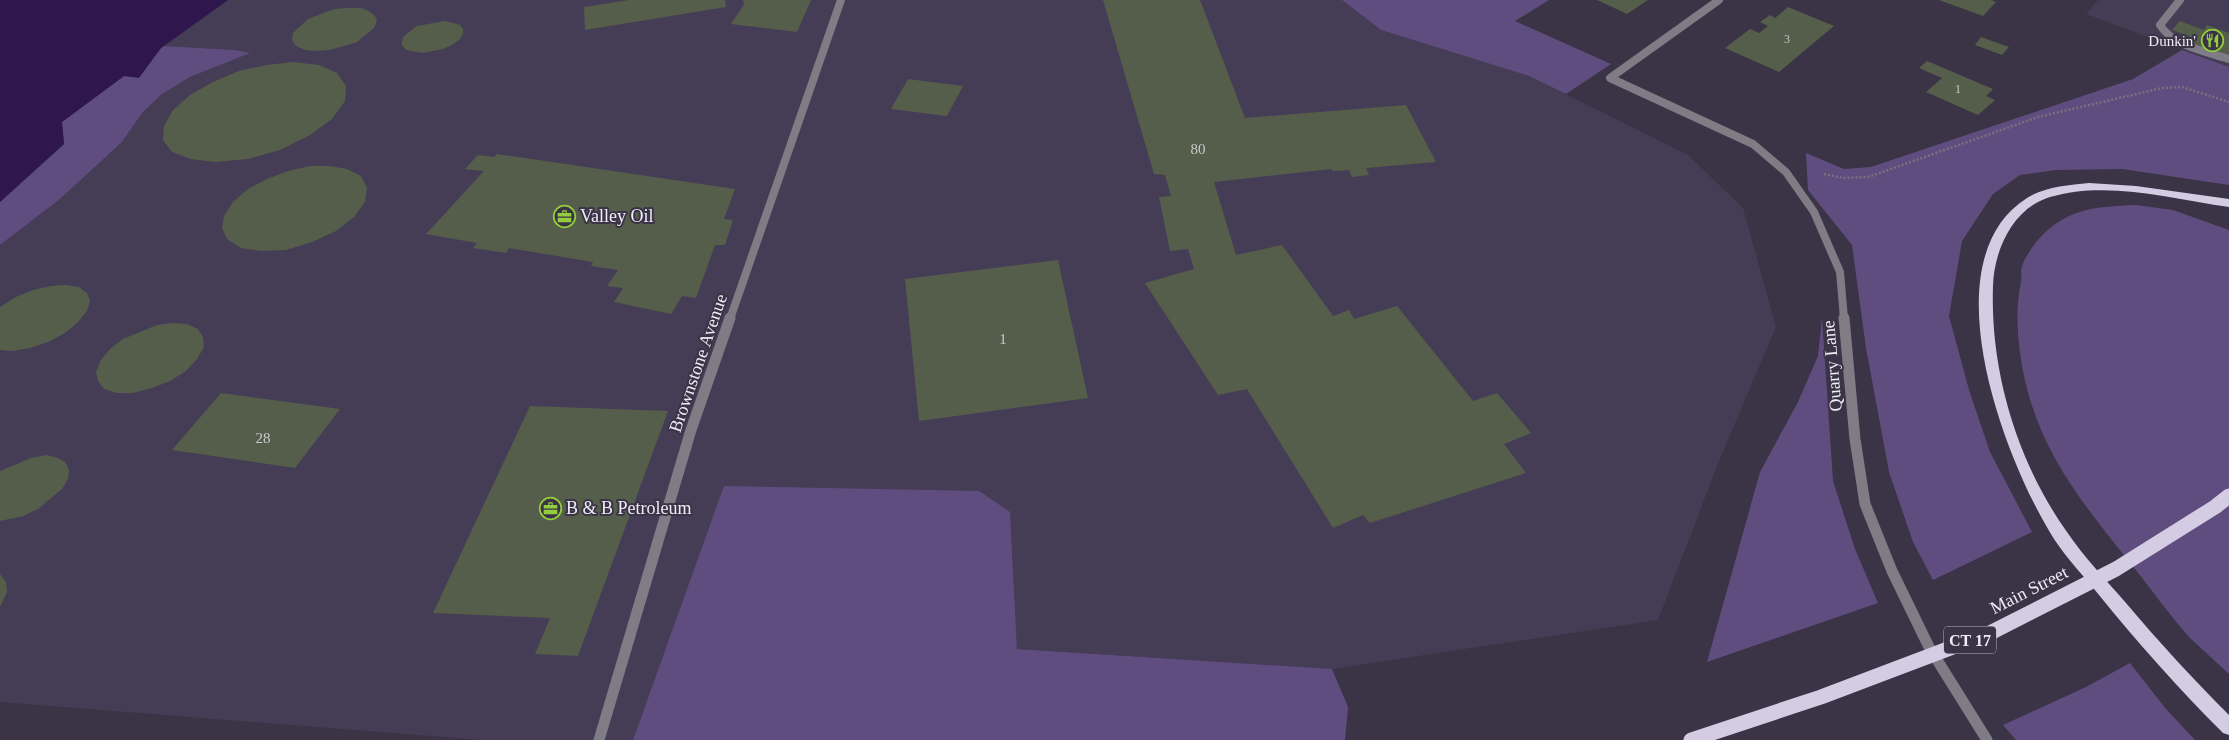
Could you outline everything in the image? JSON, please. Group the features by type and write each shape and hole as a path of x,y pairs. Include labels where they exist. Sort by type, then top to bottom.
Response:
{"highway":[{"path":"2229,203 2118,188 2055,192 2034,199 2015,214 1997,240 1988,264 1985,301 1985,325 1992,376 1999,401 2038,495 2061,536 2128,619 2229,727"},
{"path":"2201,199 2229,213"},
{"name":"Main Street","path":"1691,740 1821,697 1990,633 2116,569 2215,507 2229,496"}],"street":[{"name":"Brownstone Avenue","path":"599,740 691,430 840,0"},
{"name":"Quarry Lane","path":"1719,0 1610,78 1753,144 1786,172 1814,212 1840,272 1855,440 1865,504 1892,571 1929,647 1987,740"},
{"path":"2180,0 2160,25 2162,30 2171,37 2229,59"}],"path":[{"path":"1818,173 1843,178 1868,177 2038,117 2162,88 2182,87 2229,102"}],"shaded area":[{"path":"0,0 228,0 161,48 139,78 124,76 62,122 64,144 0,202"},
{"path":"228,0 1342,0 1381,30 1529,76 1688,155 1743,208 1776,327 1719,461 1658,620 1332,669 1017,649 1010,512 725,486 633,740 482,740 0,702 0,245 60,199 122,142 142,113 162,94 190,77 248,53 235,50 164,46"},
{"path":"1342,0 1549,0 1515,21 1611,64 1566,94 1529,76 1381,30"},
{"path":"2098,0 2229,0 2229,67 2086,14"},
{"path":"164,46 235,50 250,53 190,77 162,94 142,113 122,142 60,199 0,245 0,202 64,144 62,122"},
{"path":"2182,50 2229,67 2229,185 2122,169 2056,170 2020,175 1993,194 1962,241 1949,316 1969,390 1990,452 2032,532 1933,580 1913,542 1889,472 1866,348 1852,245 1808,190 1806,153 1844,169 1871,167 2133,79"},
{"path":"2136,205 2173,210 2229,230 2229,674 2182,629 2075,491 2046,442 2026,385 2020,353 2017,317 2021,271 2027,255 2048,230 2070,216 2094,209"},
{"path":"1822,318 1833,481 1855,549 1878,603 1707,662 1760,472 1798,402 1818,356"},
{"path":"724,486 979,491 1010,512 1017,649 1332,669 1348,707 1345,740 633,740"},
{"path":"2130,663 2166,709 2195,740 2016,740 2003,725 2086,687"}],"building":[{"path":"629,0 725,0 726,7 585,30 584,7"},
{"path":"744,0 811,0 797,32 731,24 745,3 742,2"},
{"path":"1103,0 1200,0 1245,118 1406,105 1436,162 1366,168 1369,175 1352,177 1349,170 1333,171 1331,169 1214,182 1236,255 1282,245 1333,316 1349,310 1354,319 1397,306 1473,401 1497,393 1531,433 1504,444 1526,473 1370,523 1363,515 1333,528 1247,389 1218,395 1145,283 1194,269 1188,249 1170,251 1159,197 1171,196 1165,175 1154,174"},
{"path":"1597,0 1648,0 1627,14"},
{"path":"1939,0 1991,0 1996,2 1983,16"},
{"path":"1788,7 1834,26 1779,72 1725,48 1750,29 1759,33 1768,26 1760,22 1770,15 1775,18"},
{"path":"361,8 369,11 375,16 377,21 374,28 357,42 330,50 316,51 305,50 296,46 292,40 293,33 308,19 334,9"},
{"path":"445,21 460,25 463,29 463,34 459,40 452,45 443,49 422,53 406,50 402,45 404,36 417,26"},
{"name":"Dunkin'","path":"2180,21 2204,30 2207,25 2229,33 2229,57 2192,43 2196,39 2172,30"},
{"path":"1981,37 2009,47 2002,55 1975,45"},
{"path":"1927,61 1993,89 1986,96 1995,100 1978,115 1926,92 1942,78 1919,68"},
{"path":"293,62 319,65 337,73 346,86 345,101 332,119 310,135 280,150 248,159 215,162 191,159 172,152 163,140 164,126 173,110 190,95 213,82 239,71"},
{"path":"908,79 963,86 947,116 891,109"},
{"path":"497,154 735,189 724,219 733,220 725,245 715,245 696,298 682,296 671,314 614,302 623,288 607,286 618,270 591,266 593,262 509,248 506,253 473,248 477,243 426,234 484,171 465,169 478,155 494,157"},
{"path":"310,166 330,166 347,169 361,176 367,188 365,202 354,217 336,231 312,242 286,250 261,251 241,248 227,239 222,228 224,216 233,202 248,189 267,179 288,171"},
{"path":"1058,260 1088,398 919,421 905,279"},
{"path":"66,285 79,287 87,293 90,301 87,311 78,322 65,333 48,342 12,351 0,350 0,307 16,297 33,290"},
{"path":"187,324 198,329 203,337 204,347 197,359 186,371 170,381 133,393 117,393 104,389 98,381 96,372 101,360 110,349 123,339 157,325"},
{"path":"221,393 340,409 295,468 172,450"},
{"path":"530,406 668,411 578,656 535,654 550,618 433,613"},
{"path":"46,455 65,462 69,470 68,479 62,489 38,509 23,516 0,521 0,471 31,458"},
{"path":"0,574 6,582 7,592 0,607"}],"place":[{"name":"Dunkin'","path":"2212,41"},
{"name":"Valley Oil","path":"564,216"},
{"name":"B & B Petroleum","path":"550,508"}]}
